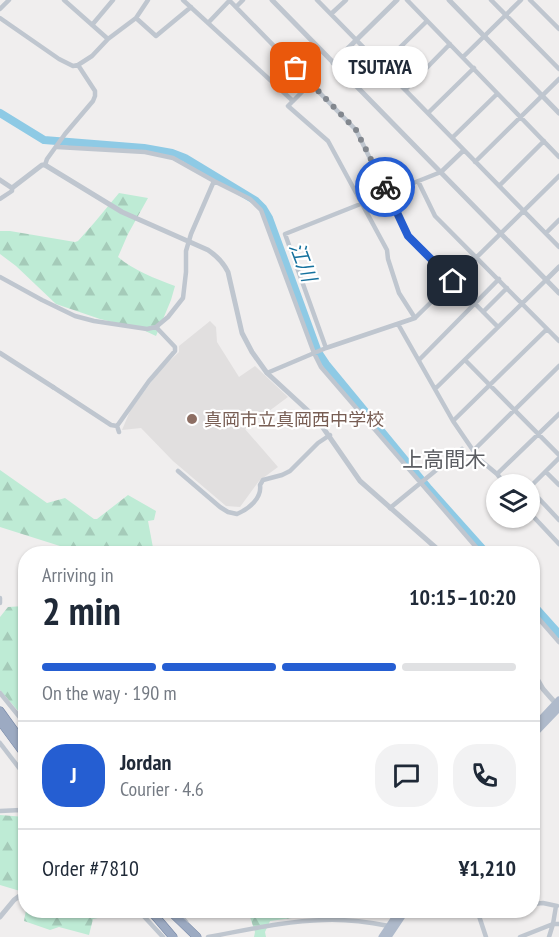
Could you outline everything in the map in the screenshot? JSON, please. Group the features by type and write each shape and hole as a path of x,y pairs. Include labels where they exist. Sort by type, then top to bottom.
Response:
{"highway":[{"path":"0,711 18,741"},
{"path":"0,722 18,744"},
{"path":"157,918 173,937"},
{"path":"177,918 197,937"}],"main road":[{"path":"540,722 558,705"},
{"path":"540,726 558,705"},
{"path":"382,937 394,918"},
{"path":"388,937 401,918"}],"street":[{"path":"0,9 9,0"},
{"path":"64,0 108,39"},
{"path":"92,25 113,0"},
{"path":"0,18 59,59 73,66 78,65 97,51 108,39 136,18 147,0"},
{"path":"183,0 293,101"},
{"path":"208,23 229,0 356,130 408,236 498,327"},
{"path":"236,7 243,0"},
{"path":"272,0 559,293"},
{"path":"317,0 559,247"},
{"path":"331,14 346,0"},
{"path":"333,63 397,0"},
{"path":"407,0 559,157"},
{"path":"449,0 559,113"},
{"path":"491,0 559,69"},
{"path":"463,57 521,0"},
{"path":"530,0 559,29"},
{"path":"136,18 156,36 191,7"},
{"path":"381,66 427,21"},
{"path":"405,90 450,44"},
{"path":"45,165 47,159 95,96 95,91 78,65"},
{"path":"428,113 474,69"},
{"path":"476,162 559,79"},
{"path":"311,83 288,106 328,141 387,250 399,292 415,318"},
{"path":"452,138 497,94"},
{"path":"499,186 544,141"},
{"path":"57,147 145,152 173,158 250,199 261,210 321,367 475,546"},
{"path":"326,348 285,234 441,172 464,150"},
{"path":"0,199 42,165 45,165"},
{"path":"45,165 122,212 216,255 228,272 242,333 267,373 317,418 360,481 434,546"},
{"path":"267,373 326,348 415,318 559,176"},
{"path":"0,180 12,188"},
{"path":"0,277 75,316 147,329 156,327 168,317 183,298 186,251 214,181"},
{"path":"418,181 435,216 559,341"},
{"path":"546,233 559,220"},
{"path":"435,389 559,267"},
{"path":"419,360 499,279"},
{"path":"483,312 507,288"},
{"path":"398,324 453,421 479,459 497,474 559,414"},
{"path":"117,426 149,381 175,351 175,347 156,327"},
{"path":"453,421 547,329"},
{"path":"0,353 111,425 117,426"},
{"path":"465,360 559,457 540,478"},
{"path":"474,450 559,366"},
{"path":"117,426 119,432"},
{"path":"178,471 220,507 232,514 237,514 249,507 259,496 260,484 263,480 290,471 318,443 330,435"},
{"path":"390,508 462,449"},
{"path":"546,472 559,485"},
{"path":"540,499 559,520"},
{"path":"540,524 559,544"},
{"path":"0,598 0,603"},
{"path":"540,620 559,642"},
{"path":"540,684 558,705"},
{"path":"0,693 18,716"},
{"path":"0,743 18,767"},
{"path":"0,811 18,810"},
{"path":"0,917 18,897"},
{"path":"540,903 558,906 556,924 549,937"},
{"path":"145,918 163,937"},
{"path":"184,918 197,937"},
{"path":"480,918 486,937"},
{"path":"208,937 272,925 315,921 348,921 389,926"},
{"path":"520,937 556,924"}],"shaded area":[{"name":"真岡市立真岡西中学校","path":"210,321 216,327 217,342 239,377 255,366 288,397 245,429 278,467 259,481 240,507 226,506 173,461 141,428 122,430 130,411 160,370 179,352 179,346"}],"green space":[{"path":"119,193 148,198 118,257 138,270 175,286 156,336 141,329 100,319 56,304 0,254 0,231 78,241"},
{"path":"0,470 47,503 65,498 94,519 128,495 156,511 154,520 148,521 153,546 60,546 0,527"},
{"path":"18,606 18,711 0,690 0,617 8,607"},
{"path":"0,815 18,816 18,890 0,885"},
{"path":"25,918 98,918 93,919 89,935 59,927 50,930 24,921"},
{"path":"250,918 292,918 270,921 265,932 266,937 254,937 255,932"}],"waterway":[{"name":"江川","path":"0,113 44,140 144,148 172,153 185,158 256,201 269,218 318,352 429,489 480,546"},
{"name":"江川","path":"540,613 559,634"}],"way so far":[{"path":"296,68 356,130 385,187"}],"place":[{"name":"TSUTAYA","path":"296,68"},
{"name":"真岡市立真岡西中学校","path":"192,419"}],"district":[{"name":"上高間木","path":"444,459"}],"route":[{"path":"385,187 408,236 453,281"}]}
